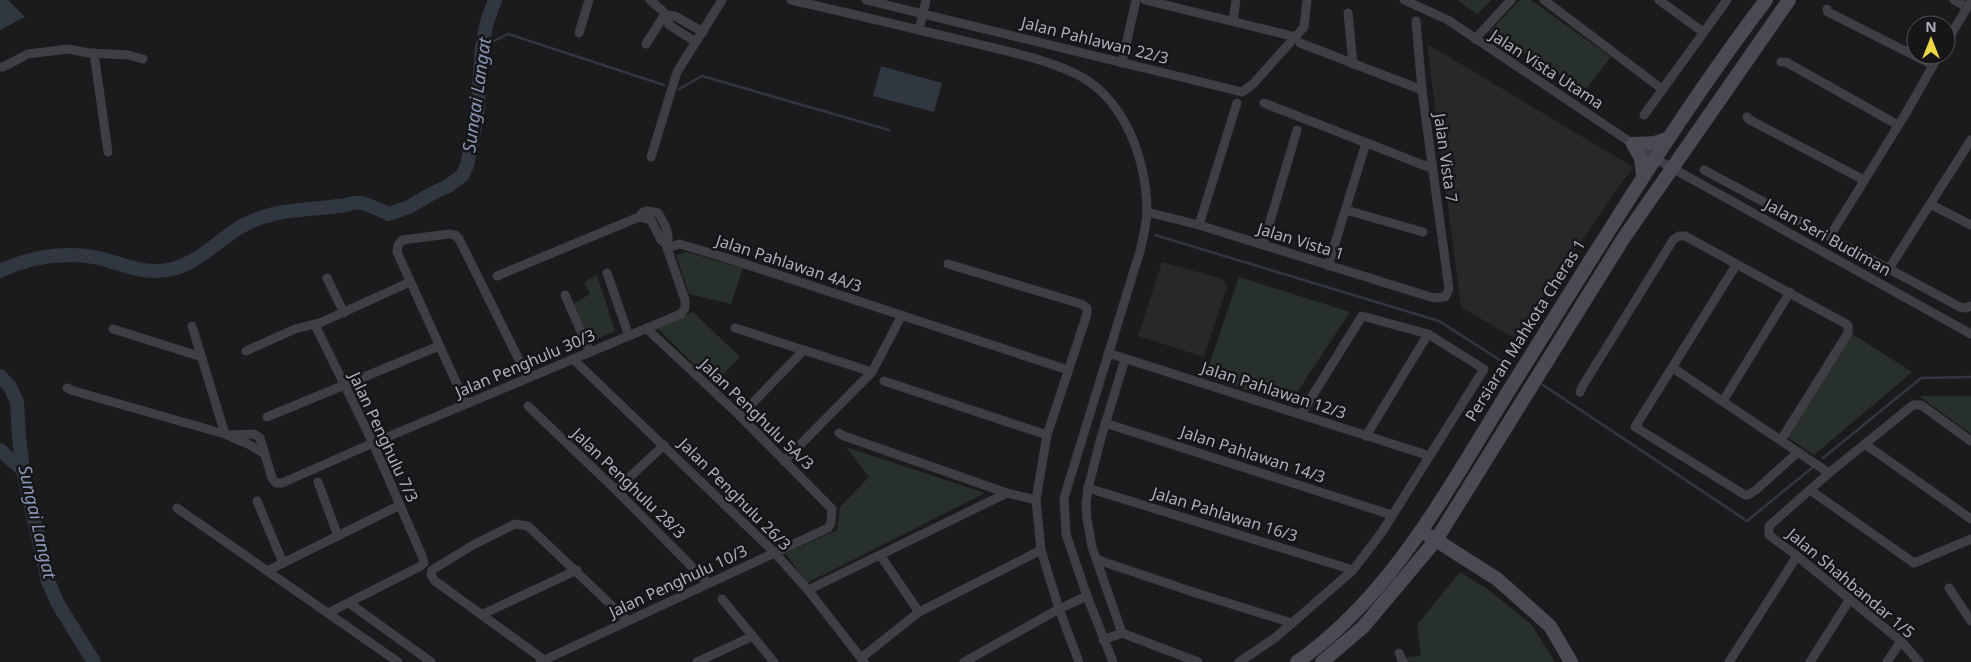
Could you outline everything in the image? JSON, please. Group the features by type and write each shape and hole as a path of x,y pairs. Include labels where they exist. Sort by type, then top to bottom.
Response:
{"main road":[{"name":"Persiaran Mahkota Cheras 1","path":"1297,662 1311,652 1350,616 1403,557 1654,158 1766,0"},
{"path":"1322,662 1363,627 1436,540 1623,239 1671,167 1789,0"},
{"path":"1643,175 1641,158 1633,144 1656,143 1667,139"},
{"path":"1420,531 1504,584 1550,626 1571,662"}],"street":[{"path":"579,33 589,0"},
{"path":"650,0 666,14 675,16 703,32"},
{"path":"651,157 677,72 722,0"},
{"path":"791,0 1047,62 1089,81 1104,94 1118,111 1132,134 1144,182 1147,212 1140,251 1064,498 1066,534 1103,640 1113,662"},
{"name":"Jalan Pahlawan 22/3","path":"866,0 1242,92 1253,84 1298,40"},
{"path":"919,30 926,0"},
{"path":"1122,63 1136,0"},
{"path":"1145,0 1169,3 1298,40 1353,64 1422,90"},
{"path":"1232,21 1236,0"},
{"path":"1298,40 1304,27 1307,0"},
{"name":"Jalan Vista Utama","path":"1404,0 1448,20 1654,158 1671,167"},
{"path":"1475,39 1511,0"},
{"path":"1544,0 1662,90"},
{"path":"1659,0 1703,32"},
{"path":"1644,115 1727,0"},
{"path":"1954,0 1969,4 1956,26"},
{"path":"1827,9 1828,12 1906,51"},
{"path":"1348,13 1353,64"},
{"path":"666,14 669,25 696,42"},
{"path":"646,44 666,14"},
{"name":"Jalan Vista 7","path":"1416,21 1422,90 1450,289 1445,297"},
{"path":"0,66 4,67 28,54 68,49 128,55 143,59"},
{"path":"94,53 108,152"},
{"path":"1781,62 1786,62 1898,125"},
{"path":"1830,236 1933,65"},
{"path":"1199,224 1237,102"},
{"path":"1264,103 1432,168"},
{"path":"1747,117 1864,180"},
{"path":"1263,245 1297,130"},
{"path":"1888,270 1971,140"},
{"path":"1328,266 1366,143"},
{"name":"Jalan Seri Budiman","path":"1671,167 1971,334"},
{"path":"1704,170 1960,307 1966,308 1971,306"},
{"path":"1930,204 1971,224"},
{"path":"1346,210 1424,232"},
{"name":"Jalan Vista 1","path":"1147,212 1199,224 1434,298 1445,297"},
{"path":"497,276 639,217 651,220 666,246"},
{"path":"466,404 397,252 398,245 402,240 455,235 459,239 528,378"},
{"path":"1580,392 1673,240 1679,236 1689,238 1846,323 1848,332 1781,440"},
{"name":"Jalan Pahlawan 4A/3","path":"666,246 680,244 1068,370"},
{"name":"Jalan Penghulu 30/3","path":"227,435 254,434 260,438 272,478 276,483 282,483 681,314 685,308 685,300 666,246"},
{"path":"948,264 1081,304 1087,308 1087,314 1047,435 1036,500 1041,550 1059,609 1079,662"},
{"path":"1736,265 1636,428 1745,495 1756,490 1798,452"},
{"path":"607,273 629,336"},
{"path":"326,278 344,313"},
{"path":"246,351 295,329 315,325 344,313 410,282"},
{"path":"1723,401 1790,292"},
{"path":"565,295 590,352"},
{"path":"784,461 872,372 902,315"},
{"path":"1239,662 1275,638 1352,570 1382,532 1484,369 1428,334 1362,316 1301,414"},
{"name":"Jalan Penghulu 7/3","path":"315,325 373,443 424,563 420,567 349,603"},
{"path":"192,326 227,435"},
{"name":"Jalan Penghulu 5A/3","path":"646,328 740,416 832,509 833,514 828,528"},
{"path":"735,328 872,372"},
{"path":"113,329 202,357"},
{"path":"1366,436 1428,334"},
{"path":"267,417 439,346"},
{"path":"740,416 804,350"},
{"name":"Jalan Pahlawan 12/3","path":"1108,353 1430,456"},
{"name":"Jalan Penghulu 26/3","path":"573,359 774,552 808,590 862,660"},
{"path":"1122,633 1092,546 1087,520 1088,488 1105,423 1125,360"},
{"path":"1673,368 1829,473"},
{"path":"884,381 1047,435"},
{"path":"67,388 227,435"},
{"name":"Jalan Shahbandar 1/5","path":"1920,662 1901,641 1769,534 1768,529 1769,526 1829,473 1913,405 1921,405 1971,441"},
{"name":"Jalan Penghulu 28/3","path":"528,406 616,490 708,583"},
{"name":"Jalan Pahlawan 14/3","path":"1105,423 1392,515"},
{"path":"839,433 1007,492 1036,500"},
{"path":"1864,444 1971,519"},
{"path":"616,490 664,446"},
{"path":"318,482 338,536"},
{"name":"Jalan Pahlawan 16/3","path":"1088,488 1352,570"},
{"path":"1810,490 1914,563 1971,539"},
{"path":"808,590 1007,492"},
{"path":"257,502 283,563"},
{"path":"267,571 400,505"},
{"path":"177,508 398,662"},
{"path":"541,660 483,614 435,581 431,575 432,570 436,566 515,524 528,526 627,619"},
{"name":"Jalan Penghulu 10/3","path":"541,660 828,528"},
{"path":"862,660 919,612 1041,550"},
{"path":"880,555 919,612"},
{"path":"1729,662 1797,556"},
{"path":"1098,560 1292,623"},
{"path":"483,614 576,570"},
{"path":"1950,588 1967,608 1971,621"},
{"path":"964,662 1059,609 1087,596"},
{"path":"722,599 774,662"},
{"path":"1810,662 1850,599"},
{"path":"328,614 349,603 431,662"},
{"path":"1103,640 1122,633 1198,662"},
{"path":"697,662 753,636"},
{"path":"1887,662 1901,641"},
{"path":"1399,653 1403,662"}],"shaded area":[{"path":"0,0 8,0 25,17 0,30"},
{"path":"1457,0 1492,0 1477,14"},
{"path":"1520,0 1531,0 1611,57 1585,90 1489,32"},
{"path":"1427,44 1633,167 1514,338 1461,307"},
{"path":"881,66 942,83 934,112 873,96"},
{"path":"686,252 743,268 731,304 689,294 676,255"},
{"path":"1162,262 1222,279 1227,287 1204,357 1138,336"},
{"path":"597,275 615,331 591,342 573,304 590,294 584,282"},
{"path":"1239,277 1350,312 1290,403 1205,377"},
{"path":"693,312 740,357 714,384 657,328"},
{"path":"1851,333 1912,372 1814,455 1787,437"},
{"path":"1919,396 1971,396 1971,434"},
{"path":"846,447 985,493 807,583 785,553 837,530 840,507 869,477"},
{"path":"1460,572 1486,588 1531,624 1555,662 1406,662 1406,657 1421,656 1417,625"}],"waterway":[{"name":"Sungai Langat","path":"0,271 25,262 63,255 103,259 144,270 170,270 191,262 237,229 262,217 353,203 371,206 389,214 409,207 448,186 462,176 467,165 477,116 482,47 487,22 495,0"},
{"path":"482,47 508,34 664,85"},
{"path":"679,89 702,76 889,130"},
{"path":"1155,235 1439,321 1506,364"},
{"name":"Sungai Langat","path":"0,376 10,387 17,402 23,470 48,581 58,604 94,662"},
{"path":"1823,458 1921,378 1971,377"},
{"path":"1543,385 1747,521 1813,467"},
{"path":"0,450 23,470"}]}
